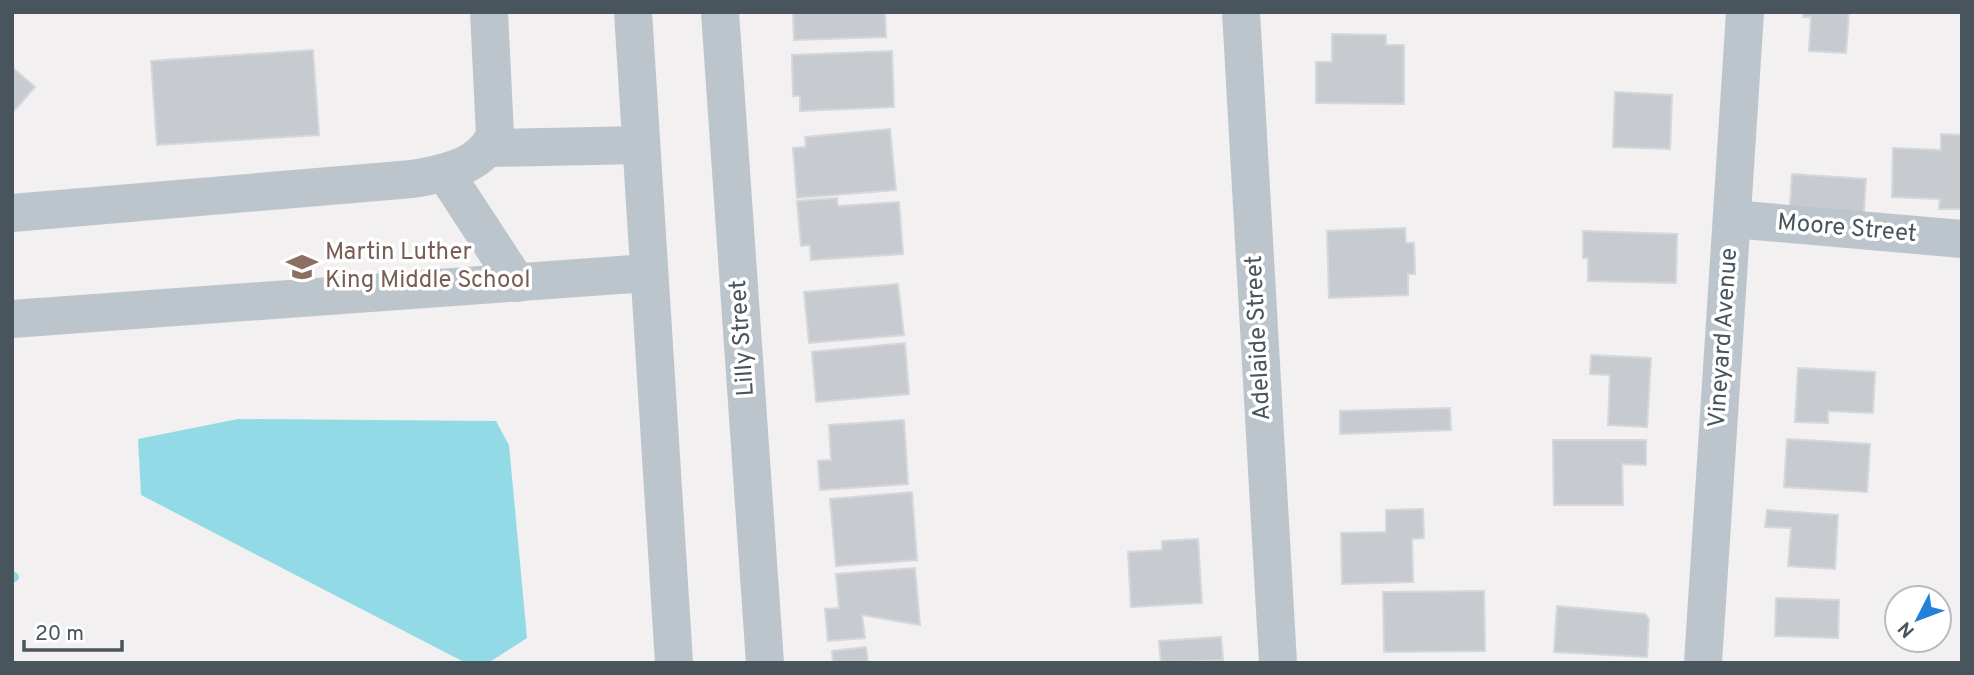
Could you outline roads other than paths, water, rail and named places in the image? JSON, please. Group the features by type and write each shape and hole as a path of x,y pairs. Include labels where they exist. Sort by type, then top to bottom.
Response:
{"street":[{"path":"12,213 412,179 444,173 481,156 490,148 497,127 489,12"},
{"path":"633,12 674,663"},
{"name":"Lilly Street","path":"720,12 765,663"},
{"name":"Adelaide Street","path":"1241,12 1278,663"},
{"name":"Vineyard Avenue","path":"1703,663 1745,12"},
{"path":"490,148 640,145"},
{"path":"444,173 517,283"},
{"name":"Moore Street","path":"1732,219 1962,239"},
{"path":"12,318 648,273"}],"water":[{"path":"238,419 496,421 509,445 527,638 488,663 466,663 141,495 138,439"}],"place":[{"name":"Martin Luther King Middle School","path":"302,267"}]}
